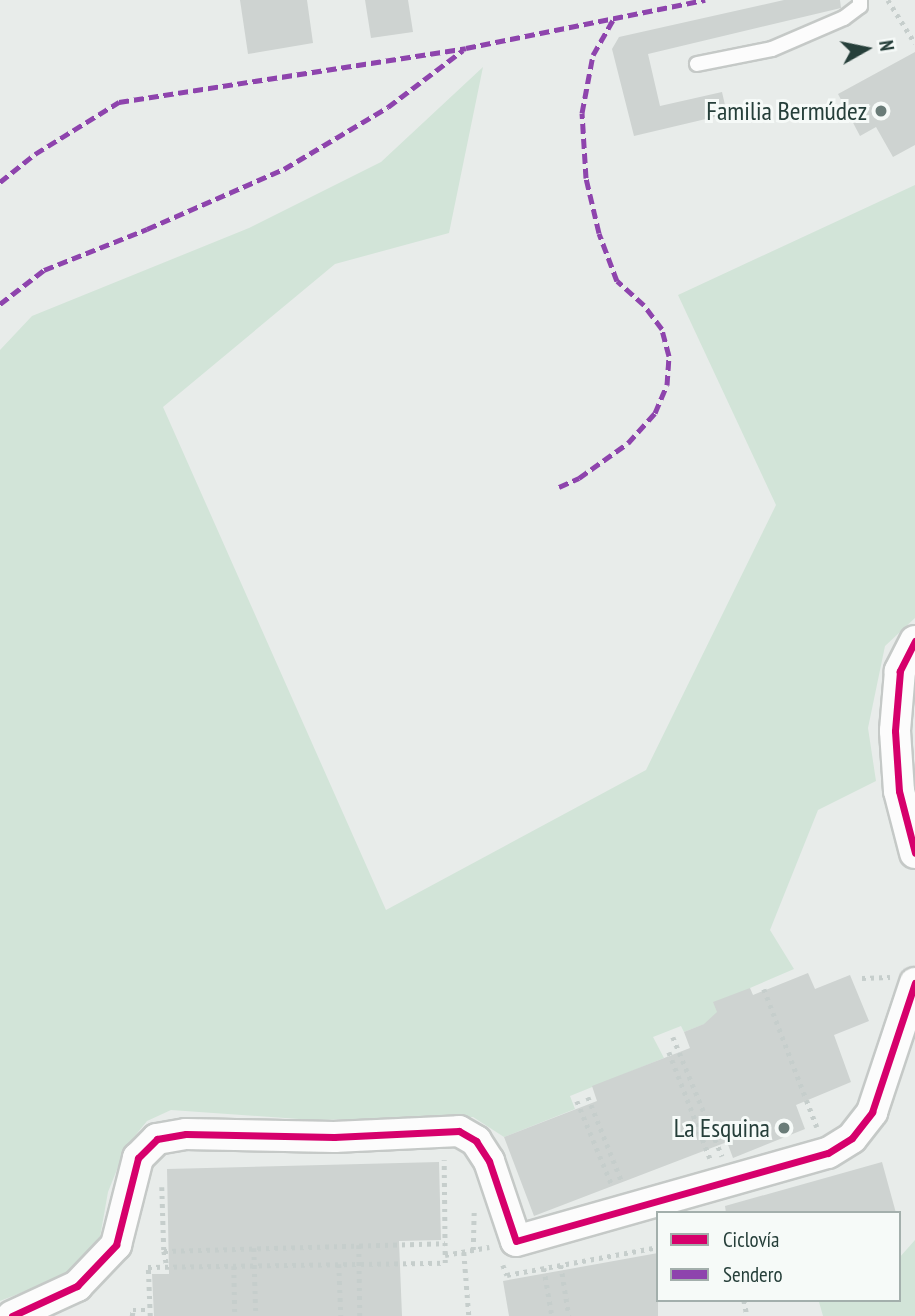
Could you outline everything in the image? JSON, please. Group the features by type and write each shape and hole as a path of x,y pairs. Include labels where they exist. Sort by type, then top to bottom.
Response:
{"street":[{"path":"915,641 900,671 895,731 899,791 915,853"},
{"path":"12,1316 77,1286 116,1245 138,1158 157,1139 186,1134 322,1137 459,1131 476,1141 489,1161 516,1241 828,1153 852,1138 872,1112 915,983"}],"lane":[{"path":"697,64 772,49 844,18 860,6 860,0"}],"path":[{"path":"888,0 915,43"},
{"path":"764,989 821,1137"},
{"path":"673,1037 726,1166"},
{"path":"669,1052 714,1169"},
{"path":"588,1097 622,1183"},
{"path":"577,1101 612,1186"},
{"path":"126,1316 132,1316 132,1310 150,1313 148,1266 445,1263 443,1155"},
{"path":"162,1176 164,1251 167,1266"},
{"path":"473,1250 474,1200"},
{"path":"164,1251 445,1243"},
{"path":"359,1245 360,1316"},
{"path":"254,1248 256,1316"},
{"path":"464,1252 469,1316"},
{"path":"339,1264 341,1316"},
{"path":"561,1265 569,1316"},
{"path":"234,1266 235,1316"},
{"path":"544,1268 552,1316"}],"green space":[{"path":"483,67 449,233 335,264 163,407 386,910 646,770 776,505 678,295 915,185 915,618 885,646 868,728 876,781 818,810 770,930 794,969 750,988 720,1018 684,1032 681,1026 653,1037 664,1058 570,1096 575,1109 504,1137 473,1117 313,1120 171,1110 147,1121 126,1147 108,1192 100,1237 64,1276 0,1301 0,350 32,316 249,228 381,162"},
{"path":"915,1240 915,1316 823,1316 819,1302 901,1302 901,1256"}],"building":[{"path":"240,0 307,0 313,43 248,54"},
{"path":"365,0 408,0 413,32 371,38"},
{"path":"784,0 840,0 841,8 648,54 660,106 722,92 727,114 634,136 612,49 619,37"},
{"name":"Familia Bermúdez","path":"915,52 915,145 893,157 876,127 860,136 838,94"},
{"path":"808,973 815,989 850,975 869,1021 834,1035 851,1082 796,1105 805,1129 733,1158 727,1142 534,1216 504,1137 597,1101 592,1086 690,1048 684,1032 704,1024 717,1012 713,1002 750,988 753,995"},
{"path":"439,1162 441,1240 399,1241 402,1316 154,1316 152,1274 169,1274 167,1169"},
{"path":"882,1162 895,1211 726,1211 725,1206"},
{"path":"656,1253 658,1316 509,1316 503,1281"}],"marked path":[{"path":"0,182 35,154 119,102 466,48 705,0"},
{"path":"559,487 579,478 628,443 655,413 667,385 669,356 662,329 644,305 617,281 599,233 586,178 582,113 593,55 613,20"},
{"path":"0,304 44,270 147,229 284,169 388,107 463,50"}],"cycle path":[{"path":"915,641 900,671 895,731 899,791 915,853"},
{"path":"12,1316 77,1286 116,1245 138,1158 157,1139 186,1134 334,1137 459,1131 476,1141 489,1161 516,1241 828,1153 852,1138 872,1112 915,983"}],"place":[{"name":"Familia Bermúdez","path":"881,111"},
{"name":"La Esquina","path":"784,1128"}]}
